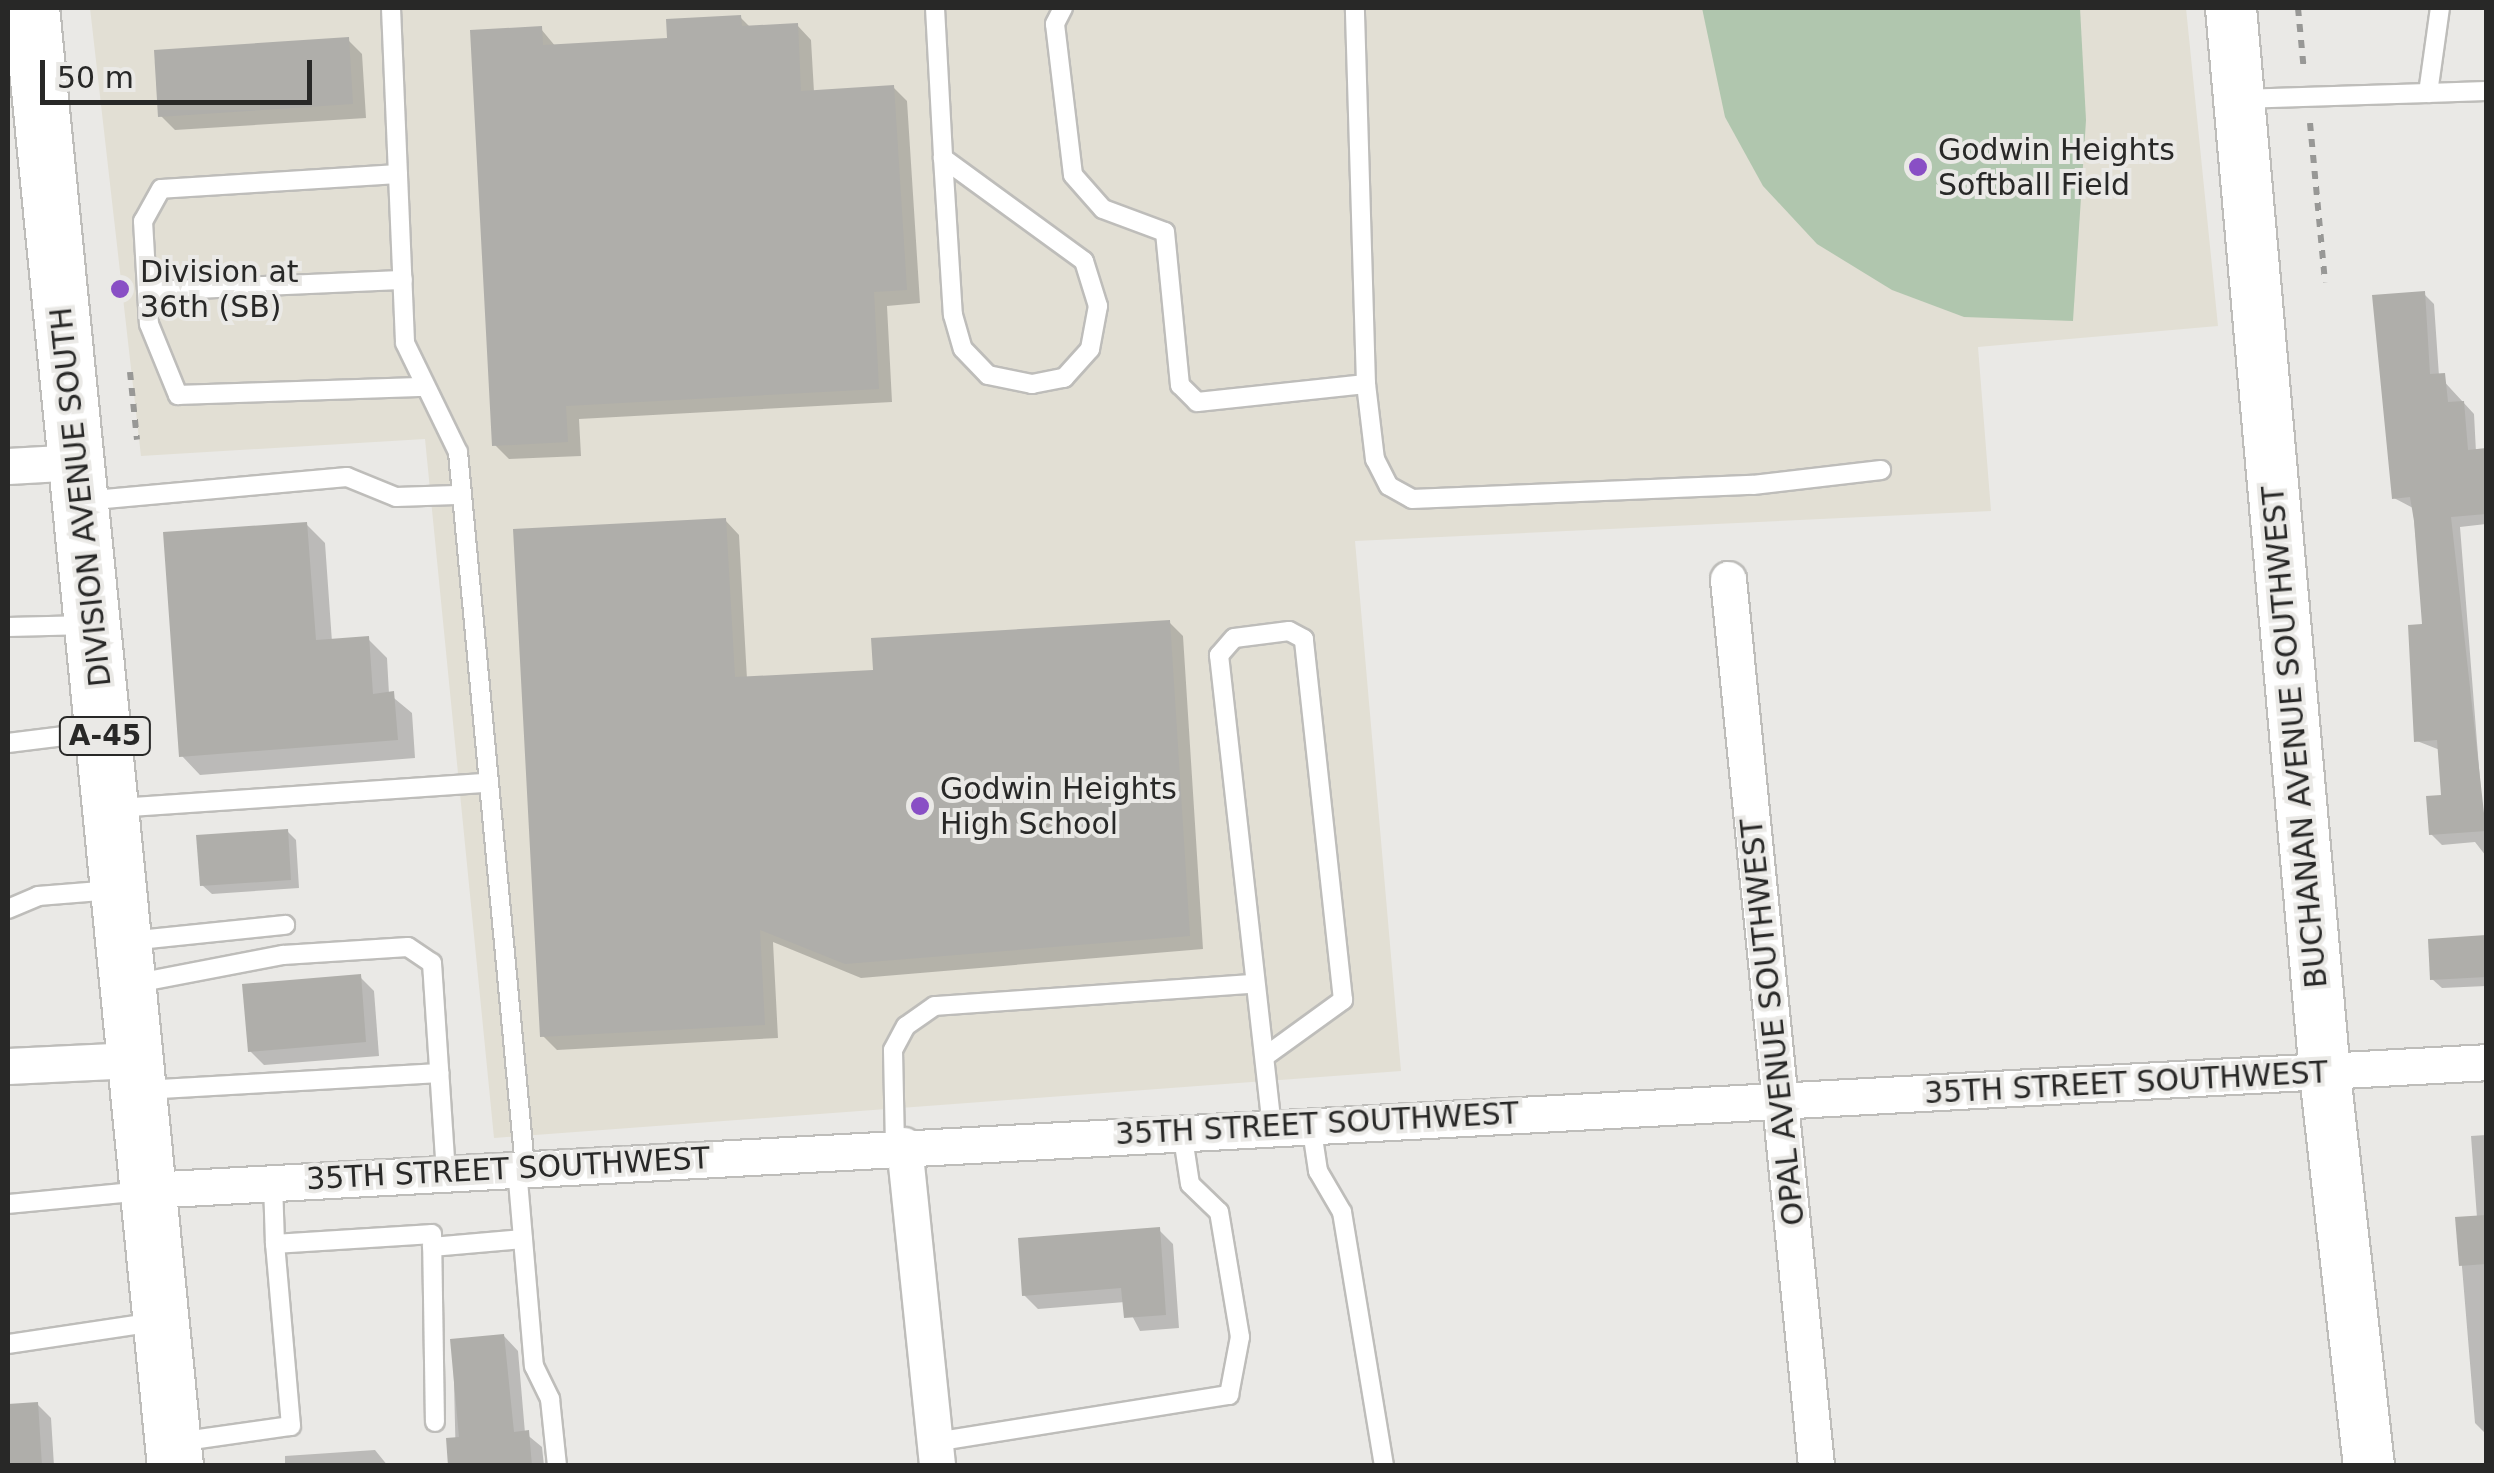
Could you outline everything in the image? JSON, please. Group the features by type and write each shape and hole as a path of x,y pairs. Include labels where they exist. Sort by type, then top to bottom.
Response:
{"main road":[{"name":"DIVISION AVENUE SOUTH","path":"32,8 173,1454"}],"street":[{"name":"BUCHANAN AVENUE SOUTHWEST","path":"2231,8 2324,1074 2368,1466"},
{"path":"8,466 81,482"},
{"name":"OPAL AVENUE SOUTHWEST","path":"1728,579 1816,1466"},
{"name":"35TH STREET SOUTHWEST","path":"148,1190 1272,1126 2324,1074 2486,1062"},
{"path":"8,1066 136,1075"},
{"path":"899,1146 936,1454"}],"lane":[{"path":"391,8 405,342 458,452 456,495 521,1168 534,1366 550,1399 557,1466"},
{"path":"935,8 944,158 963,349 988,375 1032,384 1064,378 1090,349 1098,306 1084,261 944,158"},
{"path":"1063,8 1054,24 1073,175 1103,209 1165,232 1188,396 1366,384"},
{"path":"1355,8 1366,384 1375,459 1389,486 1412,499 1753,486 1881,470"},
{"path":"2428,93 2440,8"},
{"path":"2240,99 2486,91"},
{"path":"398,174 161,189 143,221 147,291 159,360 178,395 425,387"},
{"path":"147,291 403,280"},
{"path":"81,482 347,477 396,497 456,495"},
{"path":"8,627 94,624"},
{"path":"1268,1055 1344,1000 1304,639 1289,631 1234,638 1219,655 1253,984 1268,1055 1272,1126"},
{"path":"8,742 104,731"},
{"path":"112,808 485,783"},
{"path":"8,909 38,896 123,938 340,948 408,947 432,963 446,1173"},
{"path":"123,938 286,925"},
{"path":"899,1146 894,1050 906,1026 936,1006 1253,984"},
{"path":"136,1075 440,1073"},
{"path":"1311,1124 1318,1172 1342,1212 1384,1466"},
{"path":"936,1454 1229,1395 1240,1337 1219,1212 1190,1184 1182,1131"},
{"path":"173,1454 291,1426 273,1183"},
{"path":"8,1204 148,1190"},
{"path":"275,1244 432,1234 435,1422"},
{"path":"432,1247 523,1238"},
{"path":"8,1344 161,1322"}],"path":[{"path":"2298,8 2326,282"},
{"path":"130,372 138,440"}],"shaded area":[{"name":"Godwin Heights High School","path":"90,8 2186,8 2218,326 1978,347 1991,511 1355,541 1401,1071 494,1138 425,439 141,456"}],"green space":[{"name":"Godwin Heights Softball Field","path":"1702,8 2080,8 2086,120 2073,321 1964,317 1892,290 1817,244 1763,186 1725,117"}],"building":[{"path":"741,15 742,26 798,23 801,91 894,85 907,290 874,292 879,389 566,406 568,442 492,446 470,30 542,26 543,45 667,38 666,19"},
{"path":"349,37 353,104 158,117 154,50"},
{"path":"2425,291 2430,374 2445,373 2448,402 2464,401 2468,450 2486,448 2486,514 2451,517 2486,831 2429,835 2426,796 2441,795 2437,740 2414,742 2408,625 2422,624 2414,521 2410,497 2392,499 2372,295"},
{"name":"Godwin Heights High School","path":"726,518 735,677 873,670 871,638 1170,620 1190,936 845,964 760,930 765,1025 540,1037 513,529"},
{"path":"307,522 316,640 369,636 373,694 394,691 398,740 179,757 163,532"},
{"path":"288,829 291,880 200,886 196,835"},
{"path":"2486,935 2486,977 2430,980 2428,939"},
{"path":"361,974 366,1042 248,1052 242,984"},
{"path":"2486,1215 2486,1264 2459,1266 2455,1217"},
{"path":"1160,1227 1166,1315 1124,1318 1121,1288 1022,1296 1018,1238"},
{"path":"504,1334 514,1432 529,1430 532,1466 448,1466 446,1438 459,1437 450,1339"},
{"path":"38,1402 42,1466 8,1466 8,1404"}],"place":[{"name":"Godwin Heights Softball Field","path":"1918,167"},
{"name":"Division at 36th (SB)","path":"120,289"},
{"name":"Godwin Heights High School","path":"920,806"}]}
